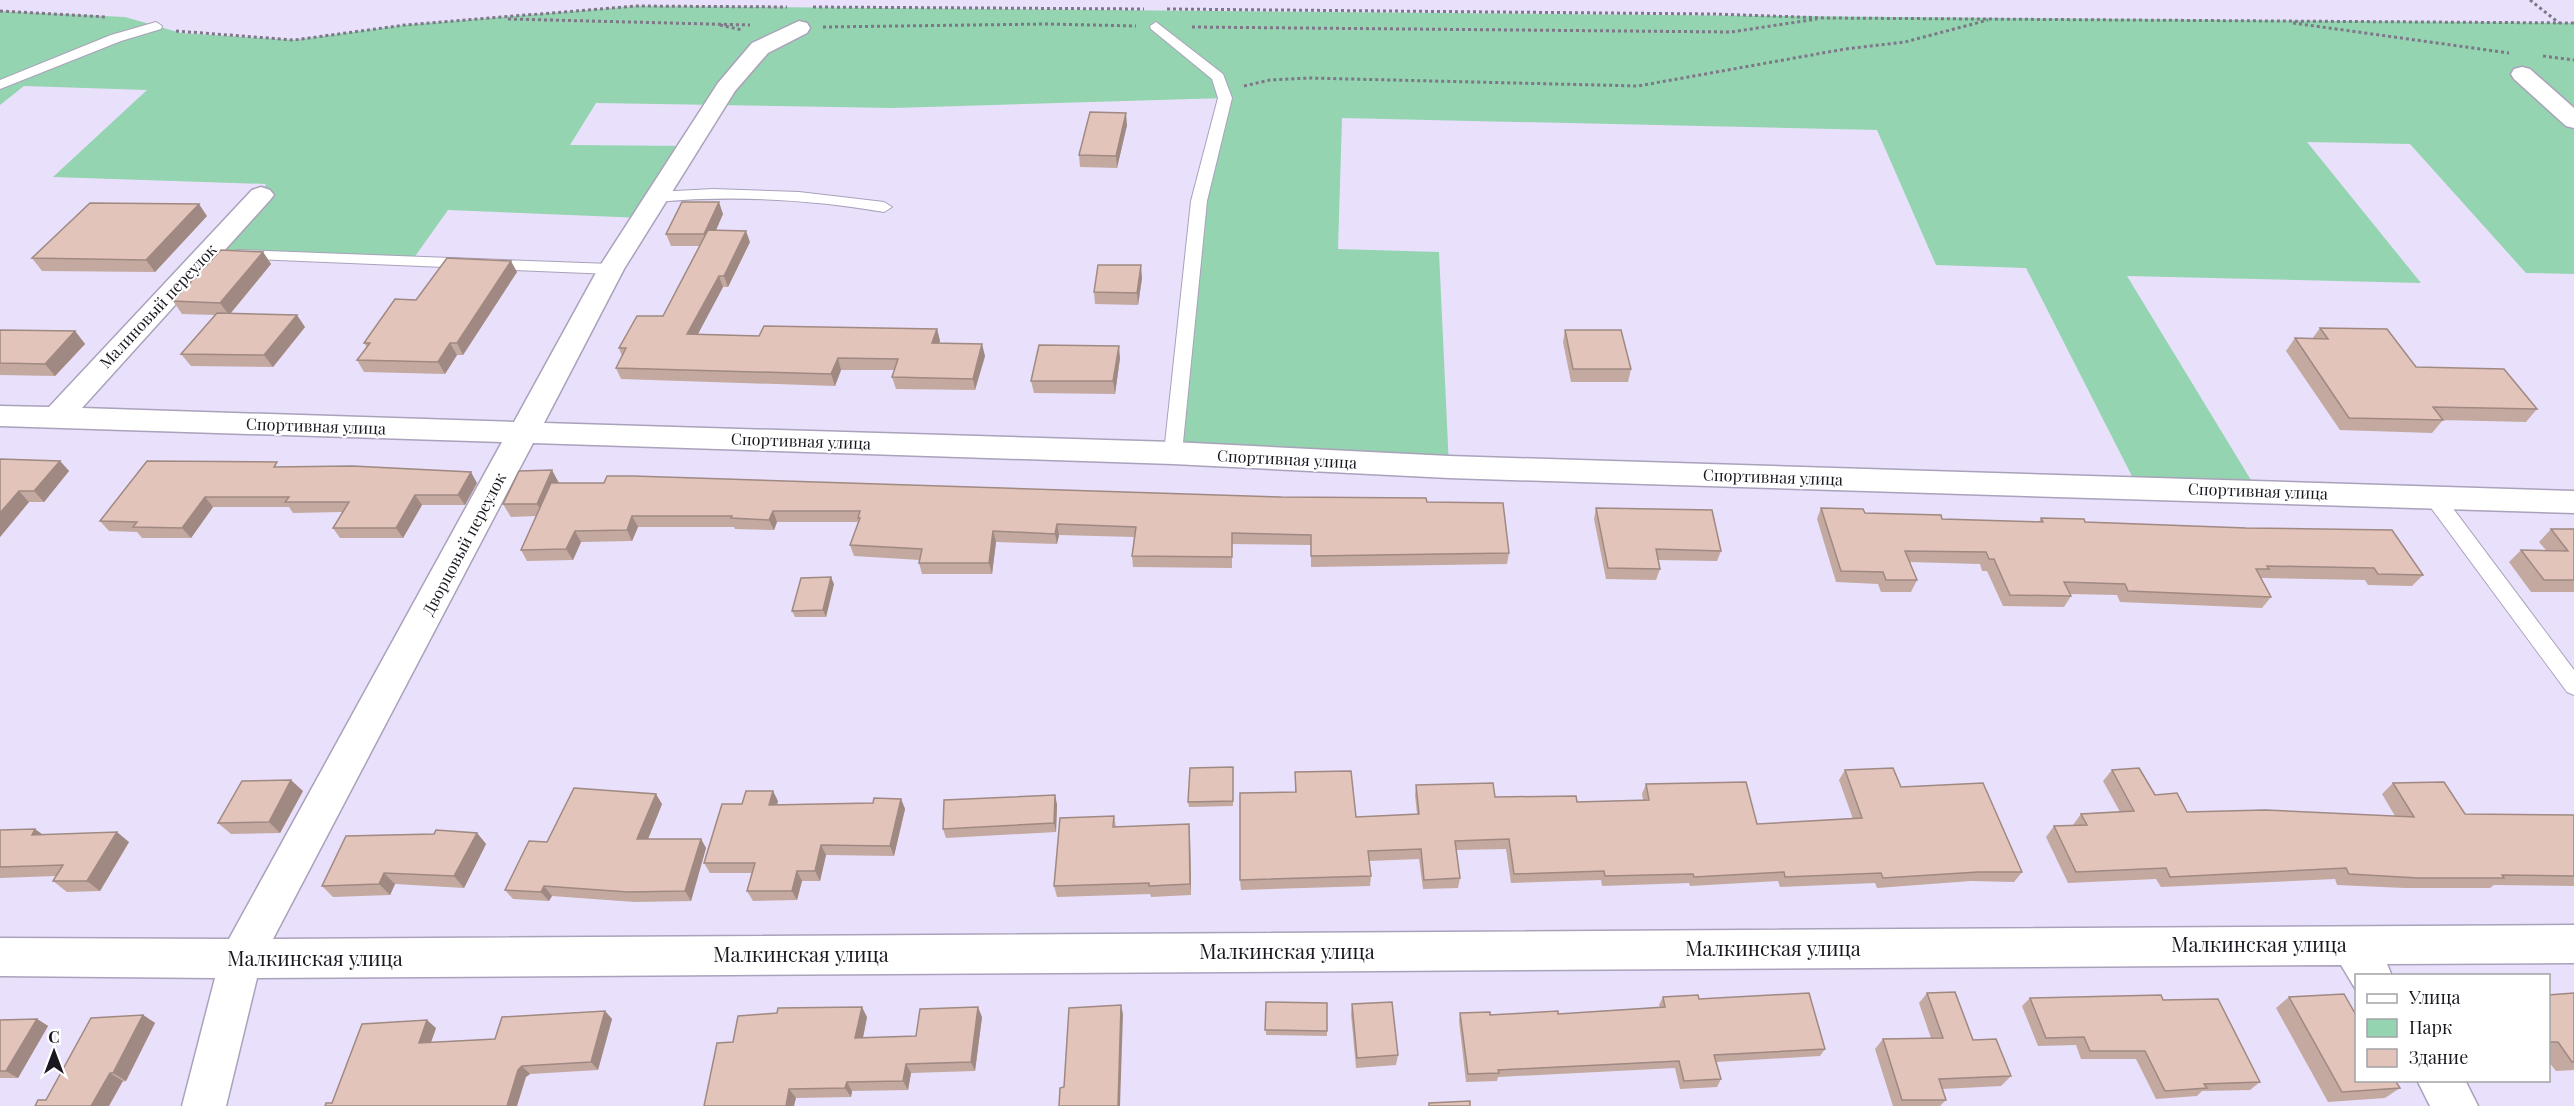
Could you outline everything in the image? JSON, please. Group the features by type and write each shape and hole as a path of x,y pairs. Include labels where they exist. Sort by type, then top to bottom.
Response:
{"street":[{"name":"Дворцовый переулок","path":"204,1106 241,959 611,269 726,88 760,48 800,14"},
{"path":"2520,64 2574,121"},
{"name":"Малиновый переулок","path":"56,418 261,195"},
{"name":"Спортивная улица","path":"0,416 1173,453 1460,467 2574,502"},
{"name":"Малкинская улица","path":"0,957 2361,960 2574,944"},
{"path":"2440,1082 2456,1106"}],"lane":[{"path":"0,85 116,38 156,26"},
{"path":"1156,26 1218,77 1225,98 1200,201 1173,453"},
{"path":"656,197 689,194 824,196 884,207"},
{"path":"206,254 611,269"},
{"path":"2433,496 2574,686"}],"path":[{"path":"2530,0 2559,23"},
{"path":"0,11 125,17 181,33 294,40 405,25 636,6 800,14 1146,9"},
{"path":"1158,9 2574,23"},
{"path":"1225,98 1245,86 1270,80 1309,78 1638,86 1845,49 1905,42 1994,19"},
{"path":"2278,21 2520,64"},
{"path":"707,22 744,30 760,48"},
{"path":"2540,56 2574,60"}],"green space":[{"path":"636,6 2574,23 2574,274 2526,273 2410,144 2307,142 2421,283 2127,276 2257,490 2138,488 2026,268 1936,265 1877,130 1342,118 1338,249 1439,252 1449,467 1173,453 1199,201 1225,98 893,108 596,103 570,145 688,146 643,218 448,210 411,262 206,254 261,195 266,184 53,177 147,90 24,86 0,105 0,11 125,17 181,33 294,40 405,25"}],"building":[{"path":"1090,112 1126,113 1116,156 1079,155"},
{"path":"682,202 719,202 704,234 666,234"},
{"path":"90,203 199,204 146,260 32,258"},
{"path":"708,230 746,231 724,276 719,276 687,334 759,336 764,326 937,329 932,343 982,344 973,379 892,377 898,359 838,358 831,374 616,368 626,348 619,348 637,316 663,316"},
{"path":"221,250 263,252 220,303 173,301"},
{"path":"447,258 511,261 457,343 450,343 438,362 357,360 370,343 364,343 395,299 416,300"},
{"path":"1098,265 1141,265 1137,293 1094,292"},
{"path":"217,313 297,315 264,355 181,354"},
{"path":"2320,328 2387,329 2416,367 2504,369 2537,409 2433,407 2443,420 2349,418 2295,338 2328,339"},
{"path":"0,330 75,331 45,364 0,363"},
{"path":"1565,330 1621,330 1631,369 1573,369"},
{"path":"1039,345 1119,346 1113,381 1031,381"},
{"path":"0,459 60,461 34,491 19,491 0,513"},
{"path":"147,461 277,462 274,467 352,466 471,472 458,495 415,495 396,528 333,528 349,502 285,502 289,497 205,497 182,528 133,527 137,522 100,521"},
{"path":"552,470 537,504 503,504 519,471"},
{"path":"607,476 1281,497 1426,498 1427,502 1503,503 1509,553 1311,556 1311,535 1232,533 1232,557 1132,556 1136,527 1057,524 1055,534 993,531 989,563 919,563 922,549 850,545 860,518 858,518 860,511 773,511 769,520 731,518 732,516 632,516 627,530 575,531 566,549 521,550 551,483 604,483"},
{"path":"1596,508 1712,510 1721,551 1656,549 1660,569 1608,568"},
{"path":"1821,508 1863,509 1865,513 1941,515 1942,519 2043,522 2041,518 2084,519 2085,522 2246,528 2392,530 2423,575 2378,574 2374,568 2267,566 2269,569 2256,569 2271,597 2128,591 2125,584 2064,582 2071,596 2010,595 1994,559 1989,559 1986,552 1905,551 1917,580 1886,580 1883,572 1841,571"},
{"path":"2551,529 2574,529 2574,580 2544,580 2521,550 2568,551"},
{"path":"831,577 823,610 792,611 801,578"},
{"path":"1233,767 1233,801 1188,802 1190,768"},
{"path":"1893,768 1901,787 1983,783 2022,872 1978,872 1883,878 1881,873 1785,877 1784,872 1694,877 1693,874 1605,876 1604,871 1514,874 1509,839 1455,841 1460,878 1424,880 1421,849 1368,851 1371,876 1240,880 1240,793 1296,792 1295,772 1351,771 1356,817 1419,814 1416,785 1493,783 1495,797 1576,796 1577,802 1649,800 1646,784 1746,782 1757,824 1862,818 1845,770"},
{"path":"2139,768 2155,795 2177,793 2187,812 2265,810 2414,817 2393,783 2444,782 2465,814 2574,815 2574,876 2502,875 2504,878 2418,878 2349,874 2346,868 2170,877 2166,868 2076,872 2054,826 2087,825 2081,814 2134,811 2112,770"},
{"path":"291,780 269,822 218,823 242,781"},
{"path":"574,788 656,794 637,839 701,839 685,891 628,892 544,886 541,892 505,890 529,841 547,842"},
{"path":"746,791 773,791 769,805 873,803 874,798 901,799 890,846 821,845 815,871 797,871 792,891 747,891 755,863 704,863 722,804 742,804"},
{"path":"1055,795 1054,823 943,829 944,800"},
{"path":"1114,816 1113,827 1189,824 1190,884 1054,886 1060,818"},
{"path":"35,829 32,835 117,832 87,881 53,881 63,865 0,867 0,830"},
{"path":"436,830 477,833 454,876 384,873 379,884 322,886 346,836 434,834"},
{"path":"1955,992 1973,1040 1996,1039 2011,1076 1939,1079 1946,1100 1902,1100 1883,1039 1943,1038 1927,993"},
{"path":"1809,993 1825,1049 1714,1055 1721,1079 1684,1081 1679,1061 1498,1070 1499,1073 1468,1074 1460,1013 1490,1012 1490,1015 1558,1011 1558,1014 1665,1007 1663,997 1698,995 1699,999"},
{"path":"2574,993 2574,1062 2558,1042 2550,1042 2550,995"},
{"path":"2344,994 2355,1013 2355,1082 2396,1082 2400,1088 2342,1092 2289,997"},
{"path":"2161,995 2163,1000 2218,999 2260,1082 2204,1084 2207,1088 2165,1091 2145,1051 2090,1051 2084,1037 2046,1038 2030,998"},
{"path":"1266,1002 1327,1003 1327,1031 1265,1030"},
{"path":"1392,1002 1398,1055 1357,1058 1352,1004"},
{"path":"1121,1005 1118,1106 1059,1106 1060,1088 1064,1087 1069,1008"},
{"path":"862,1007 855,1038 916,1036 920,1009 978,1007 971,1062 906,1064 903,1081 847,1082 845,1088 789,1089 786,1106 704,1106 717,1043 733,1042 738,1016 777,1013 778,1008"},
{"path":"605,1011 591,1062 522,1066 518,1070 507,1106 325,1106 326,1103 332,1103 362,1024 427,1020 419,1043 495,1039 502,1017"},
{"path":"143,1015 113,1073 110,1073 91,1106 35,1106 38,1100 46,1100 91,1018"},
{"path":"37,1019 6,1071 0,1071 0,1020"},
{"path":"1470,1101 1470,1106 1429,1106 1429,1103"}]}
